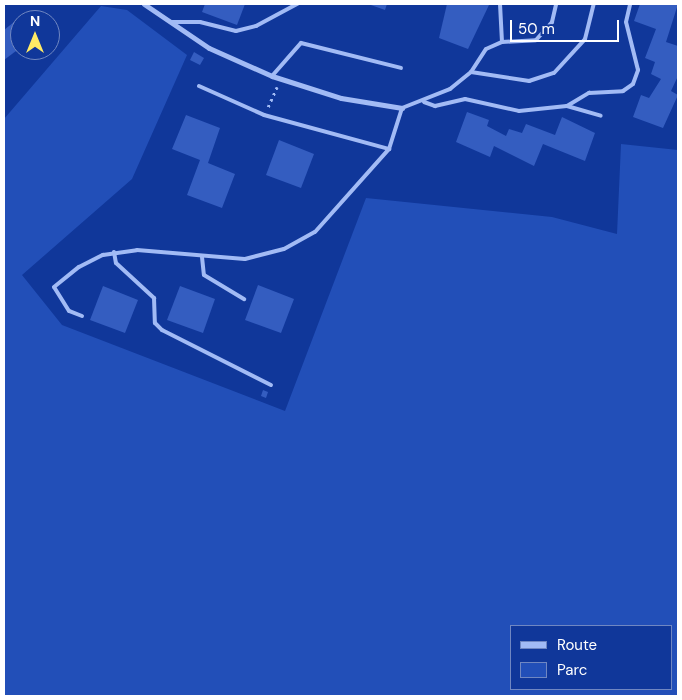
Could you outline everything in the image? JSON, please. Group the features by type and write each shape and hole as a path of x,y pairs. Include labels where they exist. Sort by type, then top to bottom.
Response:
{"street":[{"path":"144,4 209,48 272,76 341,98 402,108"}],"lane":[{"path":"168,22 200,22 236,31 256,26 297,4"},
{"path":"500,4 502,42"},
{"path":"82,316 69,311 54,286 78,267 114,252 137,250 202,257 264,256 301,241 327,222 389,149 402,108 424,102 471,72 478,57 502,42 536,40 552,22 556,4"},
{"path":"471,72 529,81 554,73 585,39 594,4"},
{"path":"567,106 589,93 623,90 633,84 638,70 626,22 630,4"},
{"path":"272,76 301,43 401,68"},
{"path":"199,86 264,115 389,149"},
{"path":"424,102 435,106 475,100 519,111 567,106 601,116"},
{"path":"114,252 116,263 154,298 155,323 162,330 272,385"},
{"path":"202,257 204,275 244,299"}],"path":[{"path":"264,115 281,79"}],"green space":[{"path":"101,6 127,10 187,55 132,179 22,275 62,325 285,411 366,198 552,217 617,234 621,144 678,150 678,696 4,696 4,119 55,60 60,60 60,54"}],"building":[{"path":"205,4 245,4 237,25 202,12"},
{"path":"368,4 387,4 385,10"},
{"path":"447,4 489,5 468,49 439,38"},
{"path":"640,4 678,4 666,42 678,46 678,76 671,91 678,95 663,128 633,117 641,95 649,98 661,79 651,74 655,62 645,58 656,29 634,21"},
{"path":"10,25 10,56 4,60 4,30"},
{"path":"194,52 204,58 200,65 190,60"},
{"path":"467,112 489,120 487,126 506,136 509,129 522,133 526,124 555,135 562,117 595,133 585,161 543,144 534,166 494,146 490,157 456,142"},
{"path":"186,115 220,128 208,163 235,174 222,208 187,195 200,160 172,149"},
{"path":"279,140 314,154 301,188 266,175"},
{"path":"258,285 294,299 281,333 245,320"},
{"path":"103,286 138,300 125,333 90,320"},
{"path":"180,286 215,299 203,333 167,320"},
{"path":"263,390 268,392 266,398 261,396"}]}
